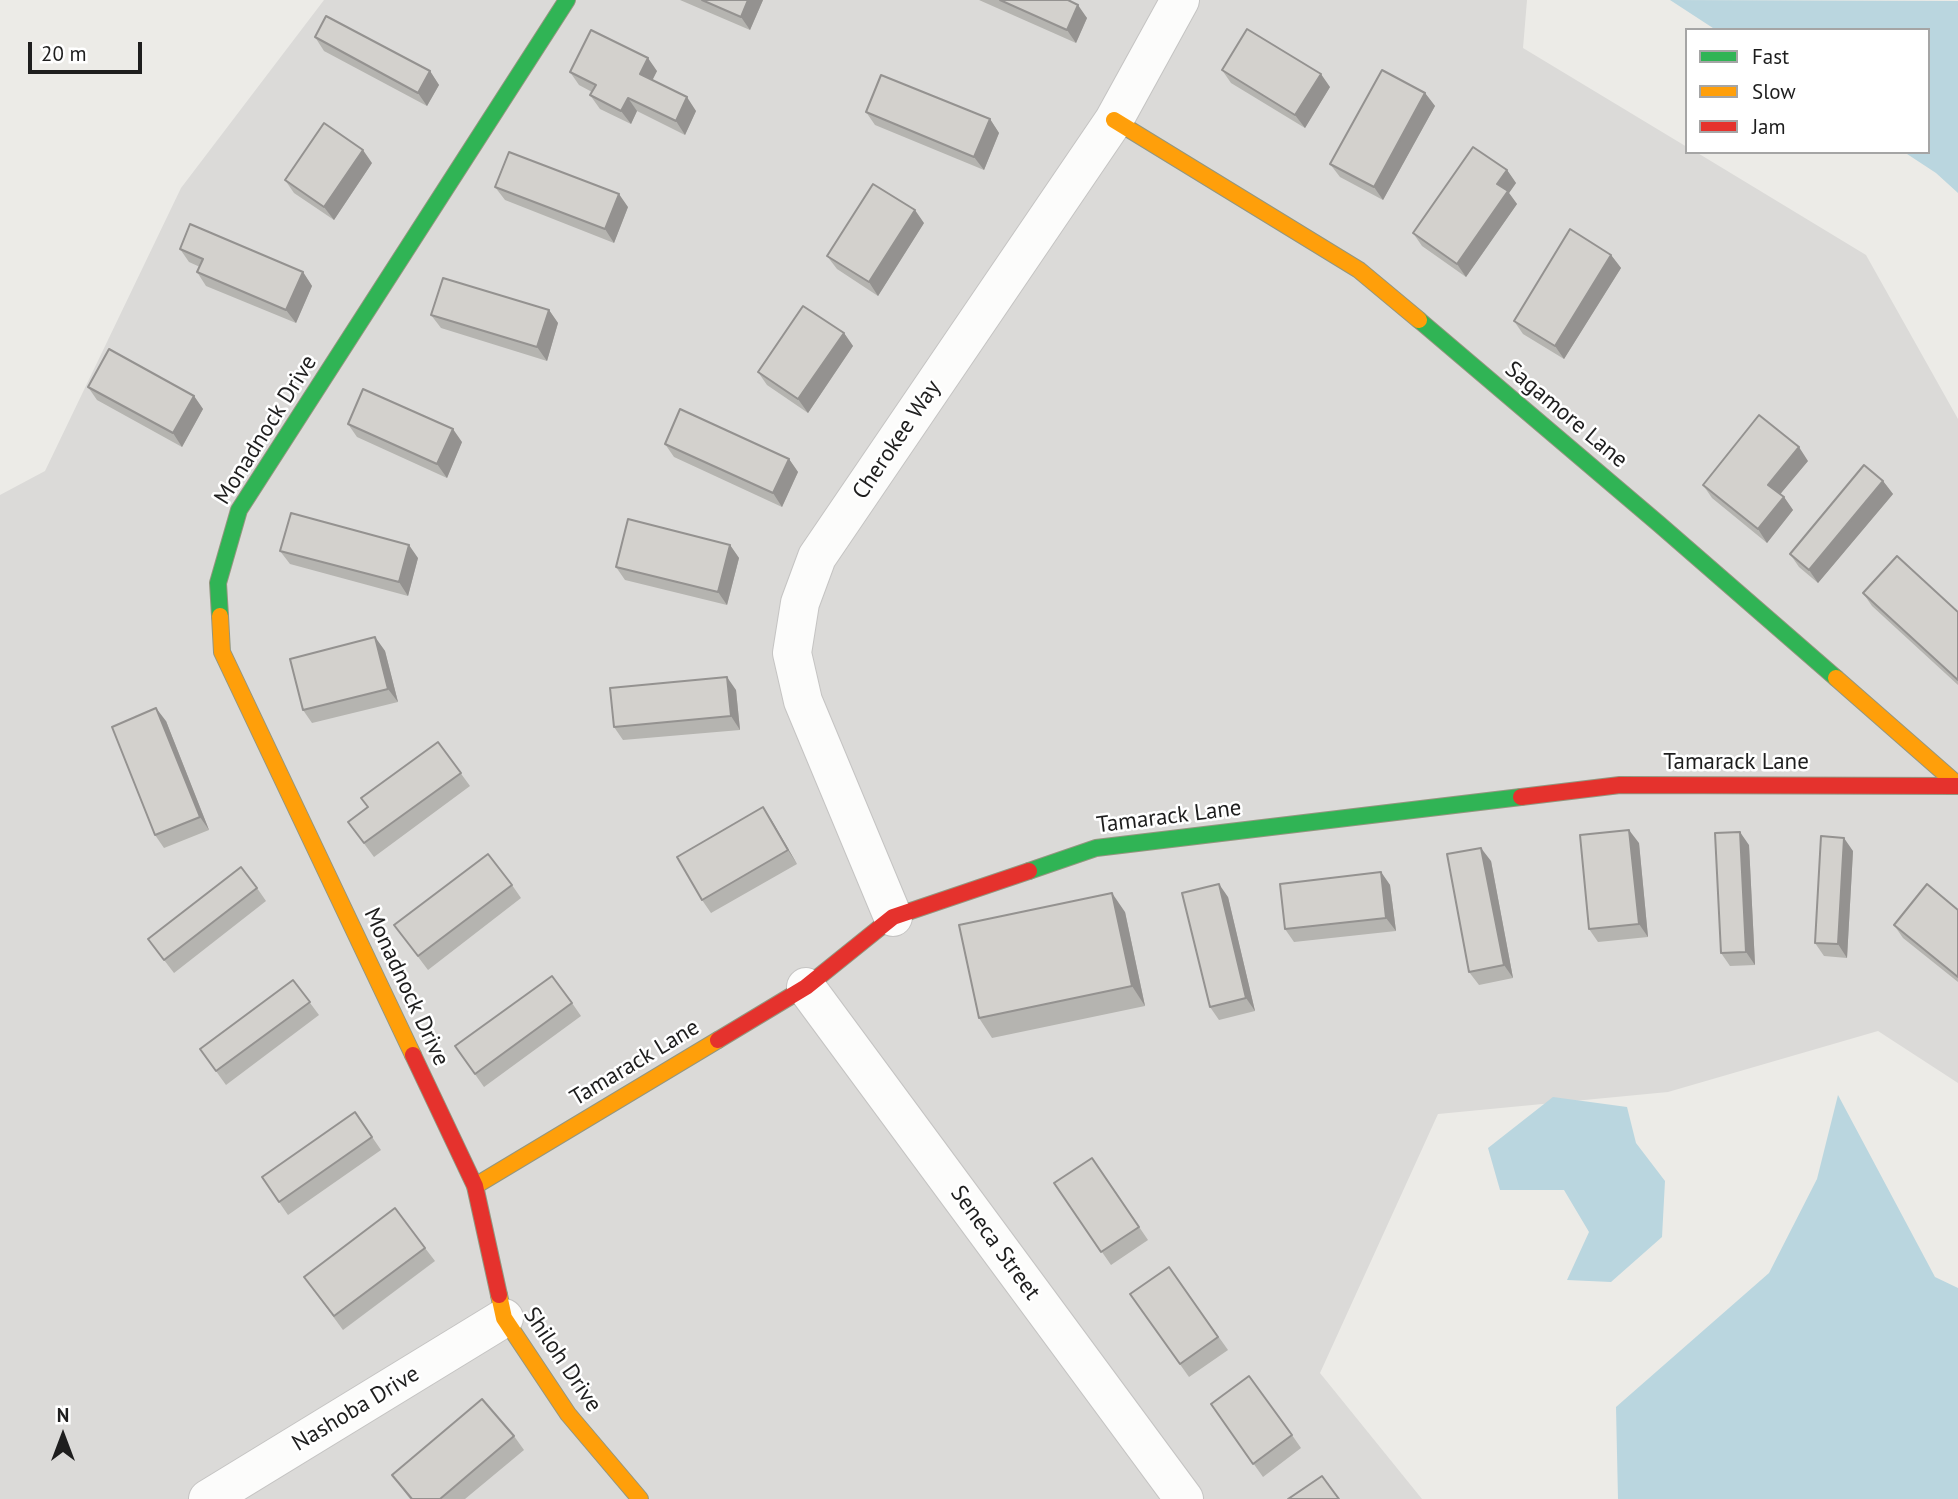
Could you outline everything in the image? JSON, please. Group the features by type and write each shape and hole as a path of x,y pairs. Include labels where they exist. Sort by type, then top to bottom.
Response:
{"street":[{"name":"Monadnock Drive","path":"475,1186 222,652 218,583 239,510 567,0"},
{"name":"Cherokee Way","path":"893,917 803,701 792,653 800,603 817,557 1114,120 1180,0"},
{"name":"Sagamore Lane","path":"1114,120 1359,270 1659,524 1958,786"},
{"name":"Tamarack Lane","path":"475,1186 806,987 893,917 1096,848 1620,785 1958,786"},
{"name":"Seneca Street","path":"806,987 1184,1499"},
{"name":"Shiloh Drive","path":"475,1186 504,1318 568,1414 640,1499"},
{"name":"Nashoba Drive","path":"208,1499 504,1318"}],"shaded area":[{"path":"324,0 1527,0 1523,48 1685,146 1685,154 1699,154 1866,255 1958,419 1958,1083 1878,1031 1668,1092 1438,1114 1320,1373 1422,1499 0,1499 0,495 45,471 181,188"}],"water":[{"path":"1670,0 1958,1 1958,193 1936,173 1907,154 1930,154 1930,28 1713,28"},
{"path":"1838,1095 1935,1277 1958,1288 1958,1499 1618,1499 1616,1407 1769,1273 1817,1179"},
{"path":"1553,1097 1627,1107 1636,1143 1665,1181 1662,1237 1611,1282 1567,1280 1589,1232 1564,1190 1500,1190 1488,1148"}],"building":[{"path":"702,0 748,0 741,17"},
{"path":"1000,0 1068,0 1078,5 1067,30"},
{"path":"326,16 430,71 418,93 315,37"},
{"path":"1247,29 1321,74 1295,115 1222,70"},
{"path":"591,30 648,58 640,74 687,97 676,121 628,98 621,111 590,95 596,85 570,72"},
{"path":"1382,70 1425,93 1374,187 1330,164"},
{"path":"881,75 990,119 974,157 866,112"},
{"path":"324,123 363,150 324,207 285,180"},
{"path":"1473,147 1507,170 1497,184 1508,191 1457,264 1413,233"},
{"path":"509,152 619,194 605,229 495,187"},
{"path":"873,184 915,210 869,282 827,256"},
{"path":"190,224 303,272 286,310 197,272 203,259 180,249"},
{"path":"1570,229 1611,255 1555,346 1514,321"},
{"path":"443,278 549,310 537,347 431,315"},
{"path":"803,306 844,333 798,399 758,372"},
{"path":"109,349 194,396 173,433 88,387"},
{"path":"363,389 453,429 437,464 348,424"},
{"path":"680,409 789,459 773,493 665,444"},
{"path":"1759,415 1799,447 1768,485 1784,497 1758,529 1703,485"},
{"path":"1864,465 1883,481 1809,570 1790,554"},
{"path":"291,513 409,545 399,582 280,551"},
{"path":"628,519 730,545 718,592 616,567"},
{"path":"1897,556 1958,612 1958,680 1863,593"},
{"path":"375,637 388,689 303,710 290,659"},
{"path":"727,677 731,716 614,727 610,688"},
{"path":"156,708 200,817 155,835 112,727"},
{"path":"438,742 461,773 364,843 348,822 368,807 361,798"},
{"path":"763,807 788,850 702,900 677,857"},
{"path":"1629,830 1639,924 1589,929 1580,835"},
{"path":"1740,832 1746,952 1721,953 1715,833"},
{"path":"1821,836 1844,838 1838,944 1815,943"},
{"path":"1481,848 1504,965 1469,972 1447,854"},
{"path":"488,854 512,885 418,956 394,925"},
{"path":"241,867 257,888 164,960 148,939"},
{"path":"1381,872 1386,918 1285,929 1280,884"},
{"path":"1219,884 1246,998 1210,1007 1182,893"},
{"path":"1927,884 1958,910 1958,977 1894,925"},
{"path":"1112,893 1132,986 979,1018 959,925"},
{"path":"552,976 572,1003 475,1074 455,1046"},
{"path":"293,980 310,1002 216,1071 200,1049"},
{"path":"355,1112 372,1137 279,1202 262,1177"},
{"path":"1092,1158 1139,1227 1101,1252 1054,1183"},
{"path":"395,1208 425,1248 334,1316 304,1277"},
{"path":"1169,1267 1218,1337 1180,1364 1130,1294"},
{"path":"1249,1376 1292,1435 1253,1464 1211,1404"},
{"path":"482,1399 514,1436 440,1499 412,1499 392,1475"},
{"path":"1322,1476 1339,1499 1288,1499"}],"traffic: fast":[{"path":"220,616 218,583 239,510 567,0"},
{"path":"1419,320 1836,678"},
{"path":"1029,871 1096,848 1521,797"}],"traffic: slow":[{"path":"1114,120 1359,270 1419,320"},
{"path":"220,616 222,652 413,1055"},
{"path":"1836,678 1958,785"},
{"path":"475,1186 718,1040"},
{"path":"499,1295 504,1318 568,1414 640,1499"}],"traffic: jam":[{"path":"1521,797 1620,785 1958,786"},
{"path":"718,1040 806,987 893,917 1029,871"},
{"path":"413,1055 475,1186 499,1295"}]}
